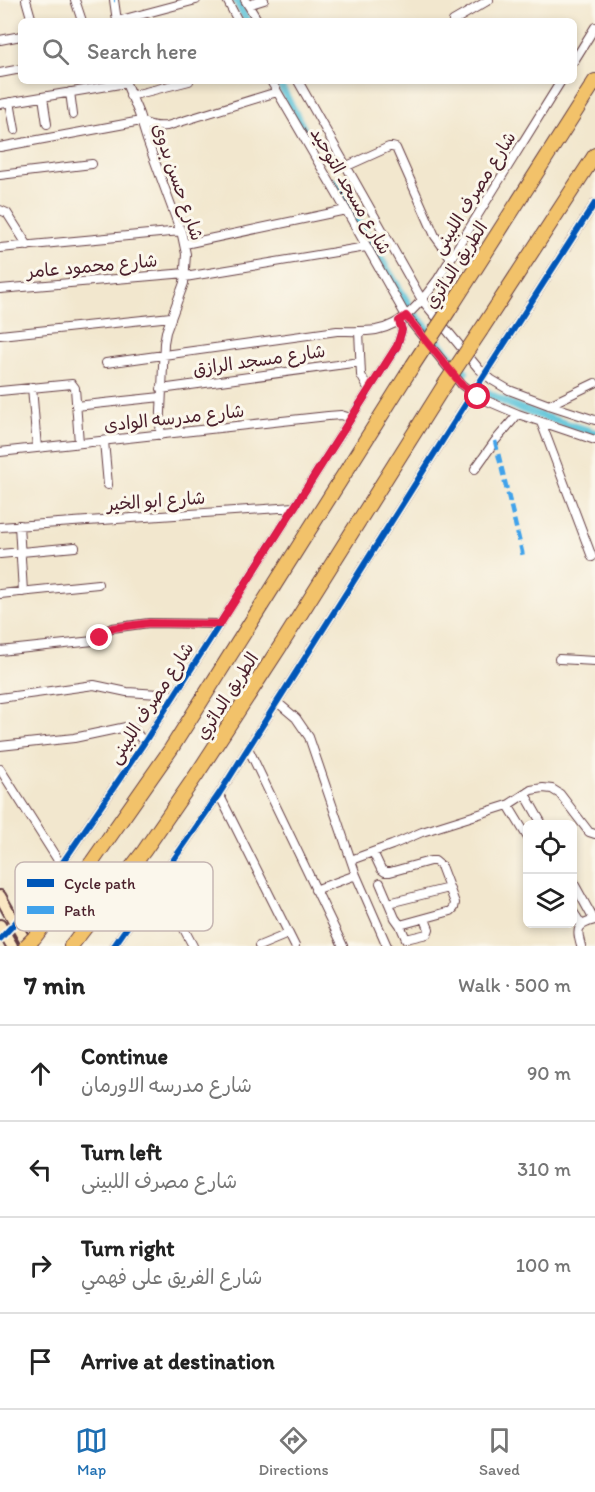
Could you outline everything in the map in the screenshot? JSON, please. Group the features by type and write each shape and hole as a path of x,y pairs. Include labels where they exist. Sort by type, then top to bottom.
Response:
{"highway":[{"name":"الطريق الدائري","path":"92,862 171,749 595,81"},
{"name":"الطريق الدائري","path":"136,862 284,642 445,384 595,155"},
{"name":"الطريق الدائري","path":"29,943 38,931"},
{"name":"الطريق الدائري","path":"71,946 83,931"}],"street":[{"path":"26,0 31,18"},
{"path":"75,0 81,18"},
{"path":"114,0 117,18"},
{"path":"128,18 196,0"},
{"path":"227,0 236,18"},
{"path":"256,18 246,3 264,0"},
{"path":"458,18 489,0"},
{"path":"577,56 595,27"},
{"path":"0,40 18,37"},
{"path":"0,73 18,70"},
{"path":"0,104 115,84"},
{"name":"شارع حسن بدوى","path":"127,84 181,231 187,263 181,293 166,332 160,435"},
{"path":"130,96 177,84"},
{"name":"شارع مسجد التوحيد","path":"272,84 346,210 403,318 462,385 472,393"},
{"name":"شارع مسجد التوحيد","path":"300,84 422,300 484,375 509,390 595,420"},
{"name":"شارع مصرف اللبينى","path":"63,862 175,696 369,390 399,341 403,318 422,300 438,279 559,84"},
{"path":"69,92 73,115"},
{"path":"0,147 141,121 156,127 167,126 277,93"},
{"path":"43,97 47,124"},
{"path":"10,102 15,130"},
{"path":"347,166 389,147 396,148 435,236 451,258"},
{"path":"0,175 92,164"},
{"path":"173,862 219,794 595,203"},
{"path":"0,210 6,213 28,246"},
{"path":"185,244 346,210"},
{"path":"0,248 181,231"},
{"name":"شارع محمود عامر","path":"0,289 185,275 366,247"},
{"path":"0,335 171,317"},
{"path":"106,363 337,331 378,329 403,318"},
{"path":"358,331 361,375 369,390"},
{"name":"شارع مسجد الرازق","path":"76,406 360,362"},
{"path":"549,405 595,383"},
{"path":"0,391 72,384 75,388 79,443"},
{"path":"32,387 37,448"},
{"path":"472,393 518,414 595,440"},
{"path":"475,469 518,414"},
{"name":"شارع مدرسه الوادى","path":"0,452 328,416 341,415 351,418"},
{"path":"541,422 592,557"},
{"path":"104,441 108,485"},
{"name":"شارع ابو الخير","path":"0,527 294,507"},
{"path":"19,525 23,592"},
{"path":"0,554 75,547"},
{"path":"0,594 98,584"},
{"path":"0,651 93,641 112,628 149,623 220,624"},
{"path":"560,659 595,661"},
{"path":"0,698 94,685 128,692 175,696"},
{"path":"277,702 296,718 309,737 356,875 387,946"},
{"path":"0,746 74,738 126,727 134,729 144,743"},
{"path":"248,748 342,946"},
{"path":"0,769 59,862"},
{"path":"351,860 422,832 508,805 531,790 543,788 552,789 560,794 588,832 595,834"},
{"path":"219,794 295,946"},
{"path":"525,794 539,820"},
{"path":"508,805 523,830"},
{"path":"373,852 381,869 387,872 435,861 441,866 455,903 451,911 400,925"},
{"path":"315,890 356,875"},
{"path":"380,884 404,937 408,939 427,934 429,929 425,919"},
{"path":"577,887 595,920 581,924 578,928 581,946"},
{"path":"388,903 449,888"},
{"path":"0,896 15,923"},
{"path":"577,917 581,924"},
{"name":"شارع مصرف اللبينى","path":"2,932 15,923"},
{"path":"114,946 125,931"},
{"path":"185,931 193,946"},
{"path":"2,932 12,946"},
{"path":"259,946 288,933"}],"waterway":[{"path":"236,0 245,18"},
{"path":"280,84 306,134"},
{"path":"334,182 410,307"},
{"path":"415,315 465,372"},
{"path":"486,392 526,411 595,433"}],"marked path":[{"path":"495,441 523,556"}],"cycle path":[{"path":"172,862 219,794 595,203"},
{"path":"63,862 144,743 397,346 402,330 399,321"},
{"path":"0,939 15,923"},
{"path":"114,946 124,931"}],"route":[{"path":"100,638 104,632 112,628 149,623 220,624 397,346 402,330 399,321 406,316 462,385 478,397"}]}
